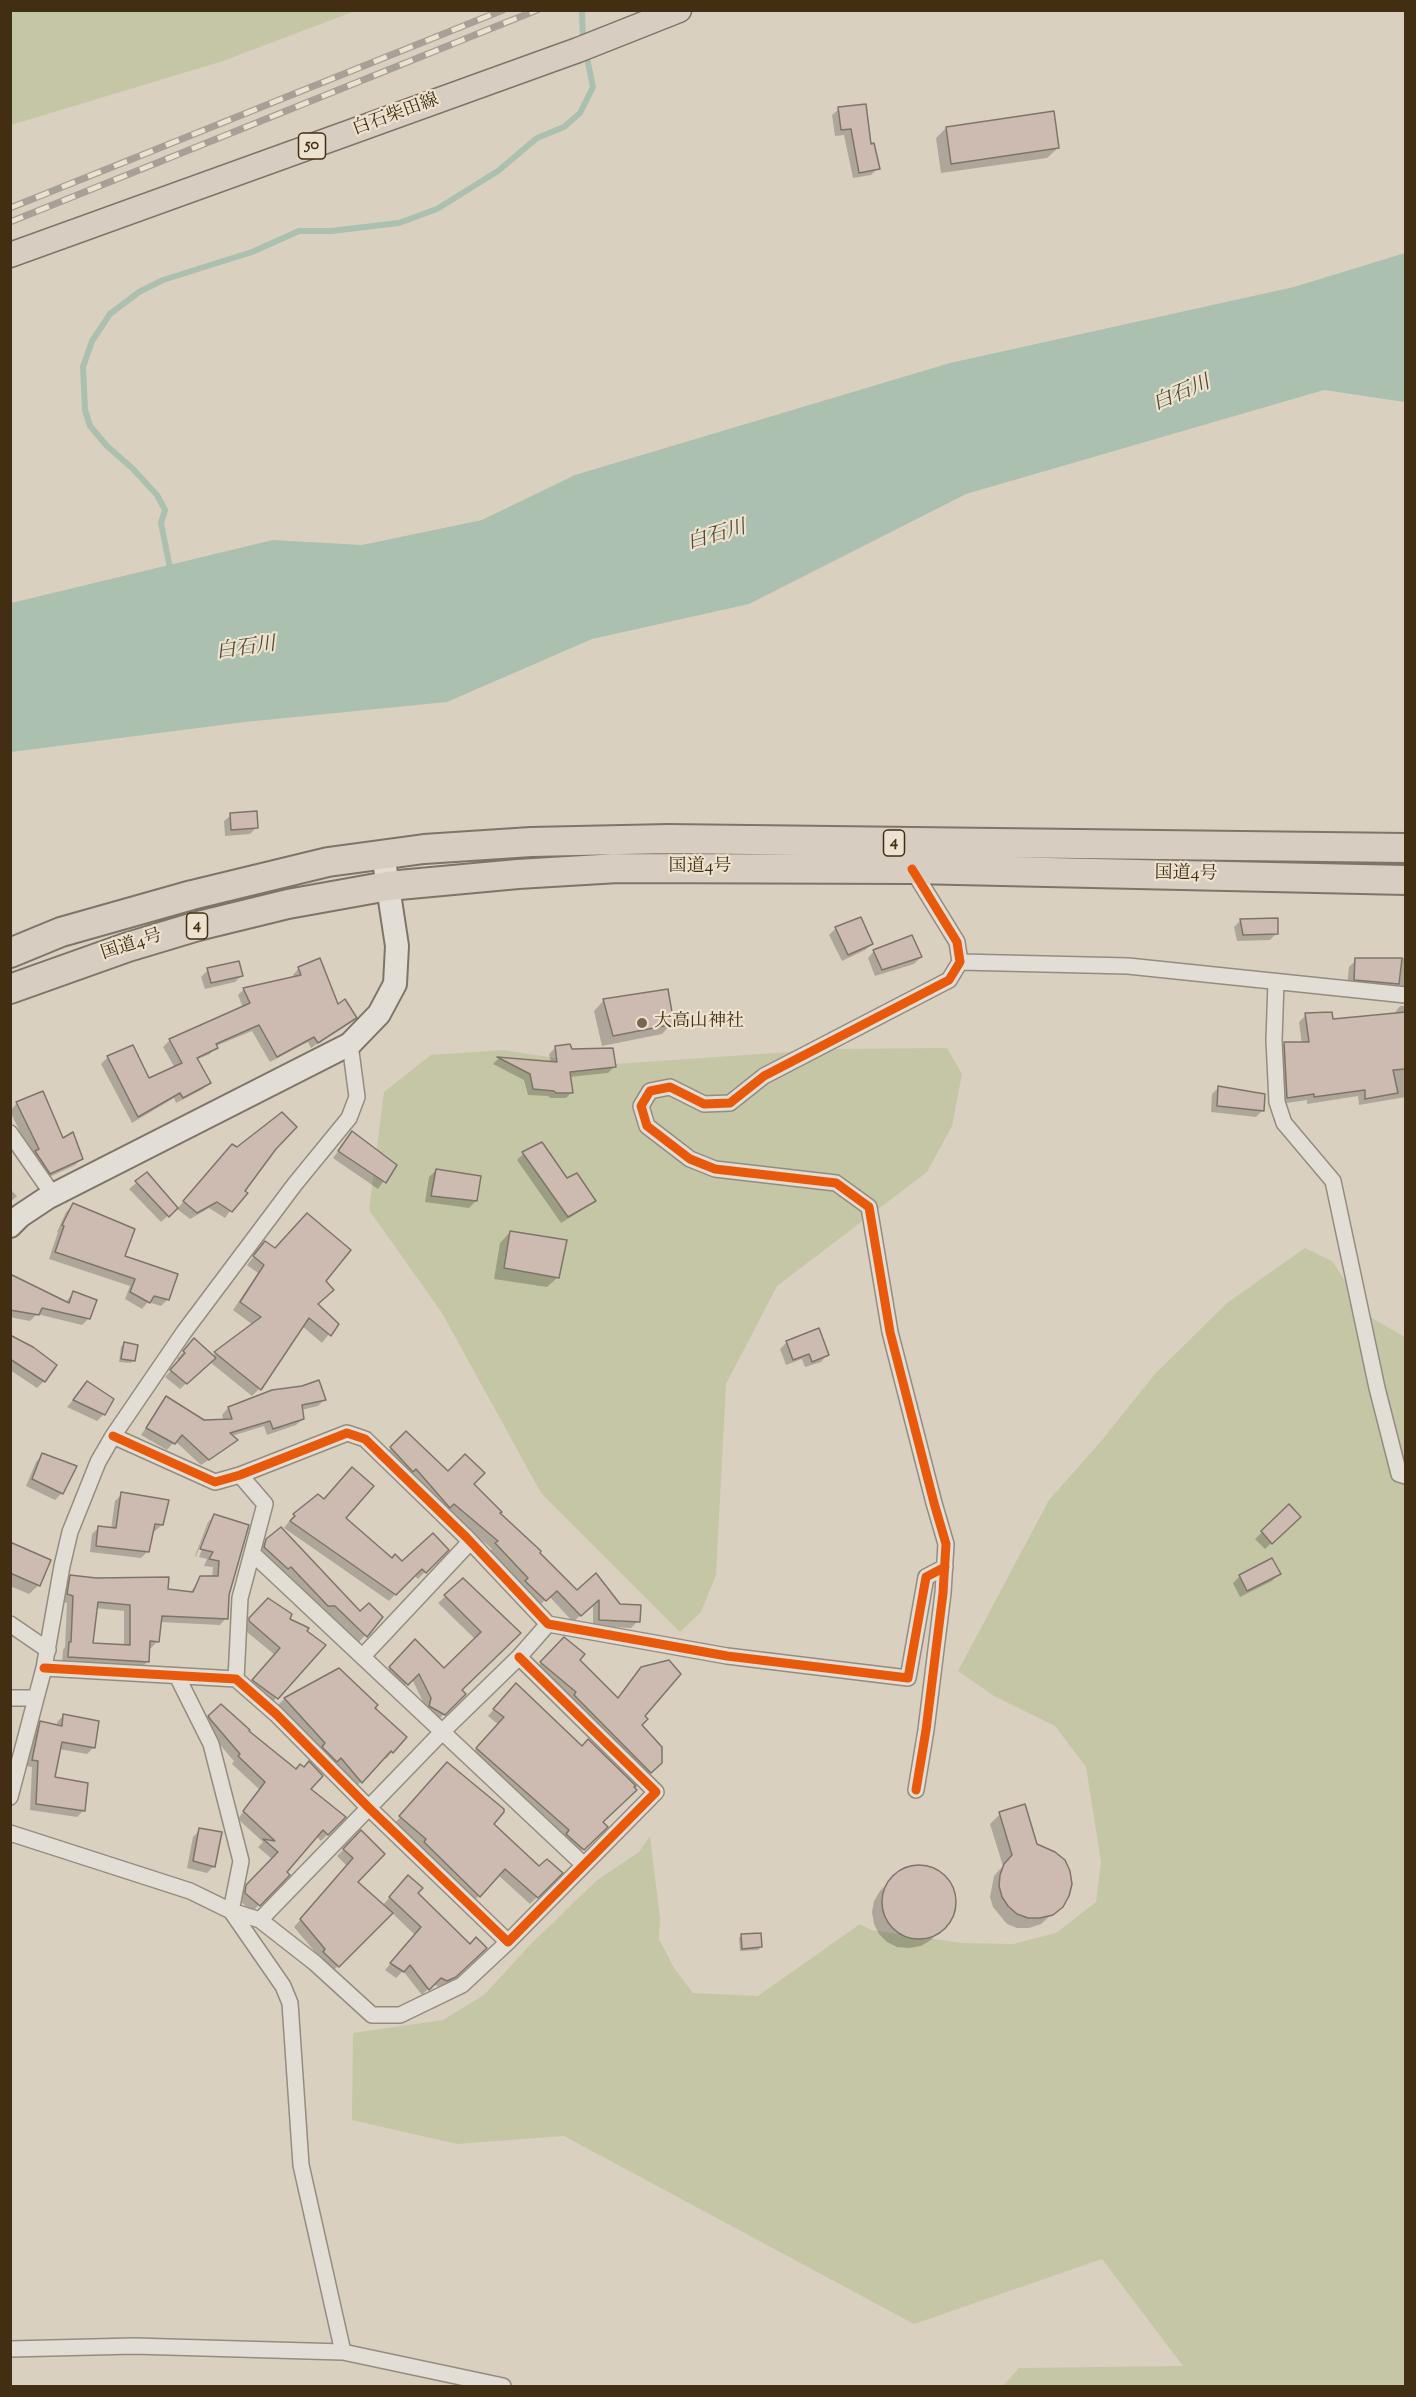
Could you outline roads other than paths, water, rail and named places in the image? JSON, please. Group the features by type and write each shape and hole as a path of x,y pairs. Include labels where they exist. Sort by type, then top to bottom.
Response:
{"highway":[{"name":"国道4号","path":"10,953 61,932 192,895 328,862 383,854 531,842 668,839 1406,848"},
{"name":"国道4号","path":"10,989 128,947 198,926 288,904 388,886 518,874 618,868 912,869 1406,880"}],"main road":[{"name":"白石柴田線","path":"10,255 586,47 679,10"}],"street":[{"path":"10,1226 20,1216 53,1195 350,1044 379,1014 395,984 397,946 383,854"},
{"path":"912,869 957,942 960,962 949,980 764,1076 730,1103 704,1104 670,1087 650,1091 641,1106 647,1126 690,1159 715,1169 836,1183 869,1207 890,1332 946,1544 926,1730 916,1790"},
{"path":"960,962 1128,966 1406,995"},
{"path":"1276,982 1274,1040 1277,1102 1284,1122 1333,1181 1377,1388 1399,1474 1406,1476"},
{"path":"10,1797 44,1668 70,1532 98,1462 113,1436 184,1332 295,1184 349,1118 357,1097 350,1044"},
{"path":"10,1133 53,1195"},
{"path":"113,1436 215,1482 240,1475 347,1433 365,1439 470,1542 548,1624 727,1656 908,1678 926,1576 945,1567"},
{"path":"236,1679 240,1598 265,1504 240,1475"},
{"path":"363,1656 470,1542"},
{"path":"252,1553 584,1865"},
{"path":"10,1624 48,1650"},
{"path":"260,1920 519,1657 548,1624"},
{"path":"10,1833 190,1891 231,1911 260,1920 315,1963 372,2015 400,2015 462,1985 508,1942 656,1792 519,1657"},
{"path":"44,1668 236,1679 276,1714 369,1808 508,1942"},
{"path":"177,1676 211,1744 241,1861 231,1911 283,1986 290,2002 301,2165 343,2352"},
{"path":"10,1698 35,1698"},
{"path":"10,2349 134,2346 343,2352 502,2386"}],"water":[{"name":"白石川","path":"1405,253 1405,402 1324,390 966,494 749,604 592,639 447,702 245,722 11,752 11,603 273,540 362,545 482,520 575,475 950,363 1294,287"}],"waterway":[{"path":"582,10 583,43"},
{"path":"171,573 161,523 165,510 157,495 90,426 85,410 83,367 92,341 110,314 139,292 163,280 252,252 299,231 331,231 399,223 437,209 498,171 537,138 564,127 580,113 593,87 586,53"}],"railway":[{"path":"10,208 503,10"},
{"path":"10,222 537,10"}],"place":[{"name":"大高山神社","path":"642,1023"}]}
